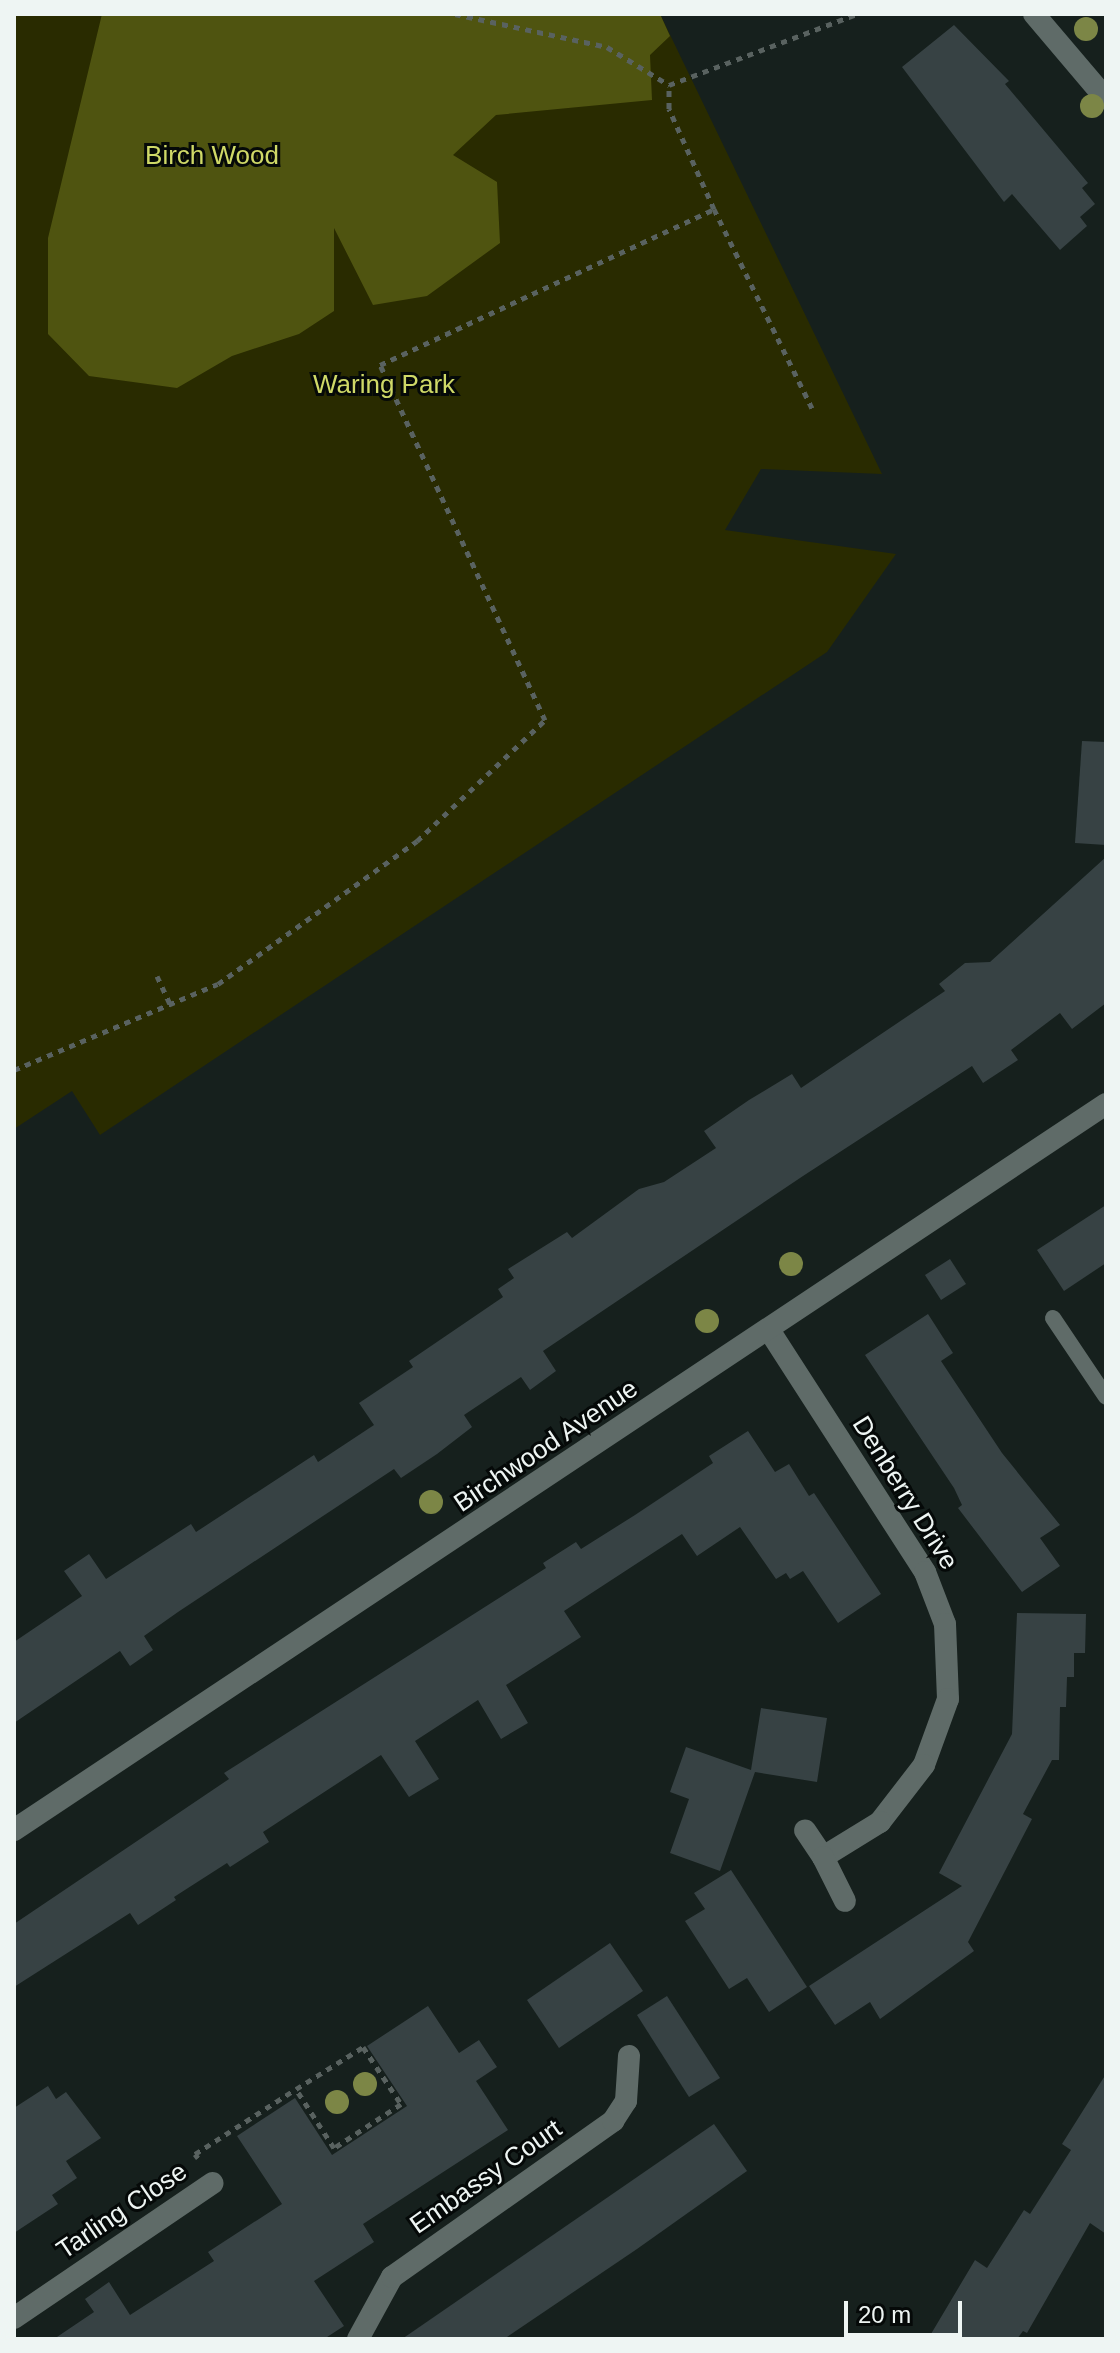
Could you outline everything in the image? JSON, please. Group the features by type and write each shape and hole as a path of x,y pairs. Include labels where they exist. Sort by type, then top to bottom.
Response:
{"street":[{"path":"1034,14 1106,99"},
{"name":"Birchwood Avenue","path":"14,1830 1106,1104"},
{"name":"Denberry Drive","path":"769,1330 925,1572 945,1624 948,1699 924,1765 880,1822 823,1857"},
{"path":"805,1830 823,1857 845,1901"},
{"name":"Embassy Court","path":"358,2339 392,2277 613,2121 626,2101 629,2056"},
{"name":"Tarling Close","path":"14,2318 213,2183"}],"lane":[{"path":"1053,1318 1106,1397"}],"path":[{"path":"455,14 607,47 669,85"},
{"path":"669,85 857,14"},
{"path":"669,85 669,109 714,209 812,408"},
{"path":"14,1070 218,984 417,841 545,720 380,365 714,209"},
{"path":"157,976 170,1004"},
{"name":"Tarling Close","path":"213,2183 195,2154 296,2089 363,2047 401,2104 334,2148 296,2089"}],"green space":[{"name":"Waring Park","path":"14,14 660,14 882,474 761,469 725,530 896,554 827,652 100,1135 72,1091 14,1129"},
{"name":"Birch Wood","path":"102,14 660,14 670,36 650,55 652,100 496,115 453,155 497,182 500,243 427,296 373,305 334,228 334,311 299,334 232,356 177,388 89,376 48,334 48,238"}],"building":[{"path":"954,25 1009,81 1005,84 1088,183 1082,188 1095,204 1080,217 1087,226 1060,250 1012,194 1004,202 902,67"},
{"path":"1082,741 1106,742 1106,845 1075,843"},
{"path":"1106,857 1106,1003 1072,1029 1060,1013 1011,1050 1018,1060 983,1083 972,1066 803,1176 543,1351 556,1371 530,1390 521,1377 464,1415 472,1427 437,1454 401,1478 394,1469 144,1636 153,1650 130,1666 120,1651 14,1723 14,1642 82,1596 64,1571 89,1554 106,1579 191,1524 196,1532 314,1455 318,1462 374,1425 359,1403 413,1367 409,1361 503,1297 498,1289 514,1278 508,1269 567,1232 572,1238 639,1189 664,1182 716,1148 704,1131 749,1100 792,1074 801,1088 945,991 939,984 965,963 990,962"},
{"path":"1106,1205 1106,1263 1064,1291 1037,1250"},
{"path":"950,1259 966,1284 941,1300 925,1275"},
{"path":"928,1314 953,1353 941,1361 1002,1453 1060,1525 1040,1538 1060,1566 1022,1592 958,1508 962,1505 954,1488 865,1355"},
{"path":"748,1431 775,1472 789,1464 809,1496 814,1493 881,1594 838,1623 803,1571 790,1579 786,1573 776,1579 740,1527 697,1556 682,1534 564,1611 581,1637 506,1685 528,1723 501,1739 478,1700 415,1741 439,1779 409,1797 381,1755 263,1832 269,1842 230,1867 227,1863 138,1925 130,1913 14,1987 14,1924 229,1779 224,1773 546,1568 543,1563 576,1542 581,1549 635,1515 713,1463 709,1456"},
{"path":"1017,1613 1086,1614 1085,1653 1074,1653 1074,1677 1067,1677 1066,1707 1060,1707 1059,1760 1052,1760 1023,1814 1032,1819 968,1942 974,1951 880,2019 870,2002 835,2025 809,1986 962,1886 939,1873 1012,1734"},
{"path":"761,1708 827,1718 817,1782 755,1772 720,1871 670,1853 689,1799 670,1792 686,1747 751,1770"},
{"path":"731,1870 807,1987 769,2012 747,1978 729,1989 685,1921 705,1909 694,1893"},
{"path":"610,1943 643,1991 559,2048 527,2000"},
{"path":"667,1996 720,2078 689,2097 637,2015"},
{"path":"428,2006 459,2053 479,2040 497,2067 476,2081 508,2130 363,2224 374,2242 314,2281 344,2326 324,2339 54,2339 94,2312 85,2299 109,2282 130,2315 214,2261 208,2252 282,2204 237,2136 295,2098 332,2155 407,2106 367,2046"},
{"path":"1106,2074 1106,2234 1090,2223 1027,2333 1023,2331 1017,2339 928,2339 975,2260 987,2268 1024,2210 1030,2214 1071,2150 1062,2144"},
{"path":"48,2086 56,2099 66,2092 101,2138 66,2161 77,2178 52,2195 58,2204 14,2233 14,2108"},
{"path":"714,2124 747,2171 637,2249 504,2339 402,2339"}]}
